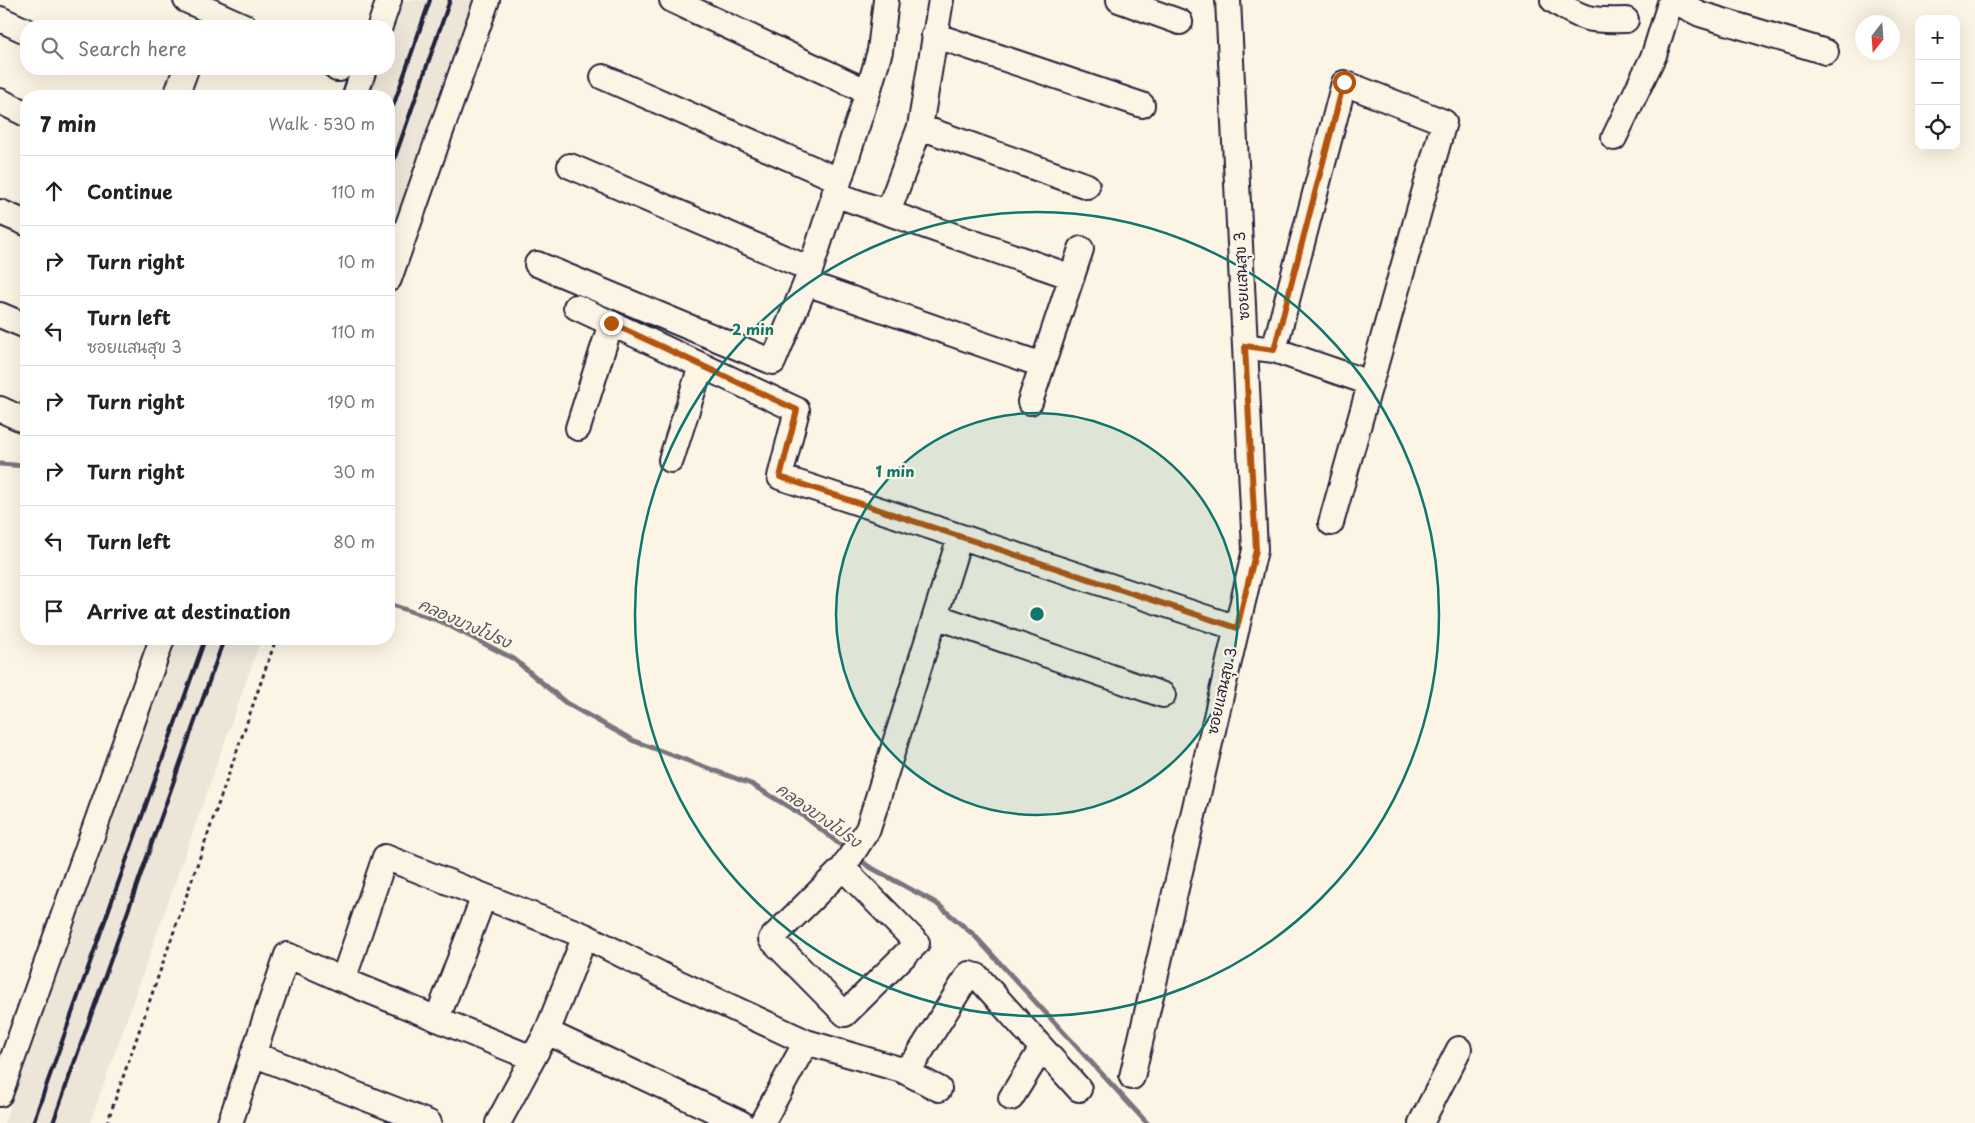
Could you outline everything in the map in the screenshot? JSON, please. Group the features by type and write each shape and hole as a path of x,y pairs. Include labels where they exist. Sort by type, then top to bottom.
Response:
{"street":[{"path":"186,0 208,19"},
{"path":"382,20 389,0"},
{"path":"395,261 487,0"},
{"path":"672,0 868,92"},
{"path":"537,264 773,362 808,276 868,92 880,50 886,0"},
{"path":"888,212 920,127 941,0"},
{"path":"1119,0 1180,22"},
{"name":"ซอยแสนสุข 3","path":"1132,1077 1256,550 1228,0"},
{"path":"1553,0 1580,16 1594,21 1626,20"},
{"path":"1614,138 1654,56 1671,0"},
{"path":"1678,0 1686,8 1700,14 1826,52"},
{"path":"0,20 20,28"},
{"path":"934,35 1142,104"},
{"path":"178,90 184,75"},
{"path":"357,90 362,75"},
{"path":"604,77 888,212 1072,277"},
{"path":"1274,350 1344,82 1444,122 1331,523"},
{"path":"0,101 20,111"},
{"path":"920,127 1087,186"},
{"path":"570,166 808,276 1042,365"},
{"path":"0,212 20,220"},
{"path":"1030,402 1081,249"},
{"path":"576,307 797,410 780,477 1237,628"},
{"path":"0,315 20,323"},
{"path":"578,428 611,323"},
{"path":"1245,346 1274,350 1370,383"},
{"path":"672,460 701,366"},
{"path":"0,409 20,418"},
{"path":"849,859 917,943 845,1014 771,939 849,859 868,828 960,537"},
{"path":"935,616 1163,695"},
{"path":"0,1094 160,645"},
{"path":"343,980 385,857 585,936 666,977 806,1042 902,1070 939,1089"},
{"path":"437,1019 484,896"},
{"path":"498,1123 547,1032 585,936"},
{"path":"230,1123 286,955 532,1058"},
{"path":"902,1070 914,1062 969,974 977,976 1079,1089"},
{"path":"547,1032 741,1123"},
{"path":"762,1123 806,1042"},
{"path":"1011,1098 1042,1048"},
{"path":"1421,1123 1459,1049"},
{"path":"253,1054 429,1123"}],"path":[{"path":"106,1123 274,645"}],"shaded area":[{"path":"398,0 483,0 395,253 395,90 366,90 372,75 395,75 395,20 391,20"},
{"path":"172,645 259,645 90,1123 4,1123"}],"waterway":[{"name":"คลองบางโปรง","path":"0,464 20,466"},
{"name":"คลองบางโปรง","path":"395,606 442,622 514,659 566,703 634,741 751,784 804,816 847,850"},
{"name":"คลองบางโปรง","path":"858,858 868,866 936,903 974,935 1147,1123"}],"railway":[{"path":"395,101 430,0"},
{"path":"395,157 450,0"},
{"path":"33,1123 203,645"},
{"path":"53,1123 222,645"}],"route":[{"path":"611,323 797,410 780,477 1237,628 1256,550 1245,346 1274,350 1344,82"}]}
